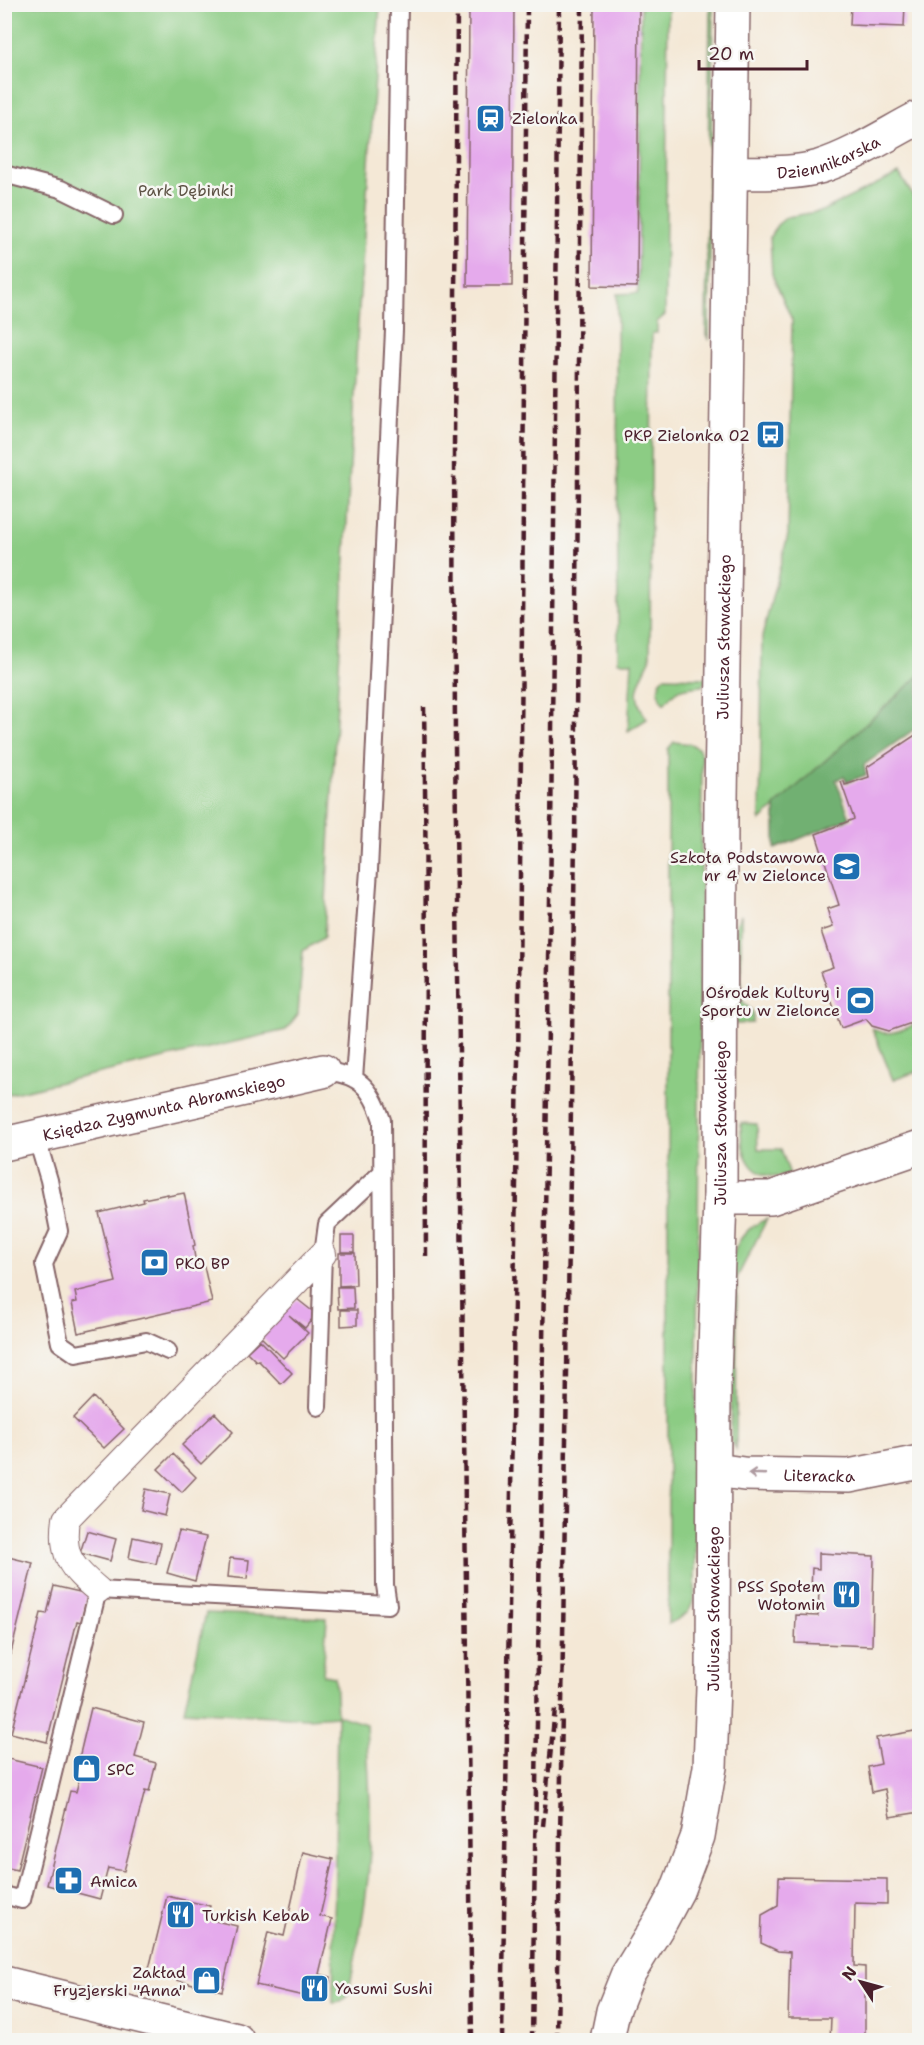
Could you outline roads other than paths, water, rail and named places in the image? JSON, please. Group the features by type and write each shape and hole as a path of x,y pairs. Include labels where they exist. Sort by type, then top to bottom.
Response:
{"street":[{"name":"Juliusza Słowackiego","path":"607,2040 613,2011 627,1976 676,1891 698,1836 710,1767 715,1470 714,1378 720,1198 721,799 733,4"},
{"name":"Dziennikarska","path":"731,173 785,172 818,167 920,117"},
{"name":"Księdza Zygmunta Abramskiego","path":"4,1144 338,1075"},
{"path":"720,1198 771,1198 920,1147"},
{"path":"98,1590 79,1574 67,1555 63,1538 66,1519 323,1254"},
{"name":"Literacka","path":"715,1470 744,1474 849,1476 920,1462"},
{"path":"4,1983 237,2040"}],"lane":[{"path":"4,1895 22,1900 98,1590 387,1605 382,1120 375,1099 366,1086 338,1075 369,870 394,330 399,4"},
{"path":"4,174 61,189 114,215"},
{"path":"36,1136 49,1180 59,1231 44,1264 60,1343 76,1354 146,1341 168,1351"},
{"path":"318,1407 323,1254 327,1224 382,1172"}],"railway":[{"path":"457,4 454,448 455,747 472,2040"},
{"path":"502,2040 519,998 527,4"},
{"path":"532,2040 551,836 559,4"},
{"path":"557,2040 575,838 582,4"},
{"path":"424,707 426,1257"},
{"path":"543,1826 555,1709"}],"place":[{"name":"Zielonka","path":"491,118"},
{"name":"PKP Zielonka 02","path":"771,435"},
{"name":"Szkoła Podstawowa nr 4 w Zielonce","path":"847,866"},
{"name":"Ośrodek Kultury i Sportu w Zielonce","path":"861,1001"},
{"name":"PKO BP","path":"154,1263"},
{"name":"PSS Społem Wołomin","path":"846,1595"},
{"name":"SPC","path":"86,1769"},
{"name":"Amica","path":"69,1881"},
{"name":"Turkish Kebab","path":"181,1915"},
{"name":"Zakład Fryzjerski \"Anna\"","path":"207,1981"},
{"name":"Yasumi Sushi","path":"314,1988"}],"park label":[{"name":"Park Dębinki","path":"186,190"}]}
